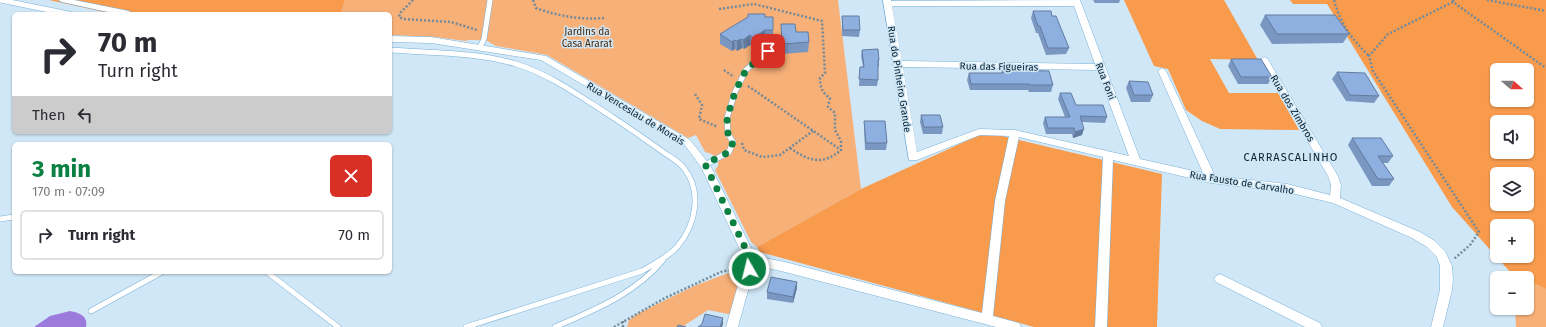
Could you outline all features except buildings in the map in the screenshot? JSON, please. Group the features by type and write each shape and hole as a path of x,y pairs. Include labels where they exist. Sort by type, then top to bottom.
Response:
{"street":[{"path":"62,0 119,12"},
{"path":"887,2 1076,1"},
{"name":"Rua Foni","path":"1076,1 1136,162"},
{"name":"Rua do Pinheiro Grande","path":"887,2 913,157"},
{"name":"Rua Venceslau de Morais","path":"392,39 431,40 543,58 687,142 705,164 750,264"},
{"name":"Rua dos Zimbros","path":"1264,60 1333,176 1336,185 1335,200"},
{"name":"Rua das Figueiras","path":"898,64 1100,67"},
{"path":"1162,71 1211,178"},
{"name":"Rua Fausto de Carvalho","path":"913,157 979,132 1015,133 1108,156 1211,178 1287,188 1335,200 1416,235 1441,254 1446,266 1448,278 1437,327"},
{"path":"987,319 1000,201 1015,133"},
{"path":"1101,327 1108,156"},
{"path":"732,327 750,264 785,267 1015,327"},
{"path":"1220,279 1316,327"}],"lane":[{"path":"0,0 59,12"},
{"path":"480,47 485,34 490,0"},
{"path":"705,164 729,152 733,142 728,134 727,118 735,92 746,70 774,45"},
{"path":"392,50 479,56 516,64 554,79 641,136 683,166 692,183 696,203 692,220 686,235 676,248 665,257 642,271 466,327"},
{"path":"0,219 12,217"},
{"path":"555,327 635,288 658,268 665,257"},
{"path":"91,311 158,274"},
{"path":"270,274 338,327"}],"path":[{"path":"413,0 400,13 399,17 403,19 455,21 467,24 485,34"},
{"path":"533,0 536,8 555,15 587,20 604,18"},
{"path":"1334,0 1339,18 1354,41 1369,56 1373,71 1479,232 1470,244 1446,266"},
{"path":"1487,0 1546,11"},
{"path":"1369,56 1388,34 1453,1 1546,68"},
{"path":"719,9 745,3 758,4 769,6 775,10 822,21 825,73 820,78 820,86 824,94 830,98 828,107 835,113 835,130 841,141 841,150 827,160 818,160 807,158 790,148"},
{"path":"724,70 841,150"},
{"path":"695,94 702,105 699,118 741,140 744,150 762,157 780,155 813,131"},
{"path":"614,327 665,298 723,271 750,264"},
{"path":"623,321 623,327"}],"green space":[{"name":"Jardins da Casa Ararat","path":"345,0 838,0 861,189 757,247 751,242 715,170 718,166 718,160 713,155 705,152 696,135 688,138 547,55 496,46 484,39 466,41 435,37 392,35 392,12 342,12"},
{"path":"731,272 739,274 742,280 733,315 708,310 682,327 627,327 629,320 637,314 694,286"},
{"path":"1534,283 1546,289 1546,327 1516,327 1515,315 1534,315"}],"shaded area":[{"path":"49,0 345,0 342,12 104,12"},
{"path":"1124,0 1224,0 1258,60 1210,59 1229,93 1278,93 1299,130 1220,129 1202,121 1186,110 1168,69 1154,66"},
{"path":"1290,0 1546,0 1546,289 1534,283 1534,271 1509,271 1502,263 1534,263 1534,219 1490,219 1490,250 1452,207 1327,4 1293,4"},
{"path":"994,134 1162,174 1157,327 1034,327 760,252 757,247 861,189 977,136"},
{"path":"70,311 77,313 86,320 86,327 34,327 50,316"}],"district":[{"name":"CARRASCALINHO","path":"1291,157"}],"route":[{"path":"749,269 751,260 705,164 729,152 733,142 728,134 727,118 735,92 746,70 768,51"}]}
